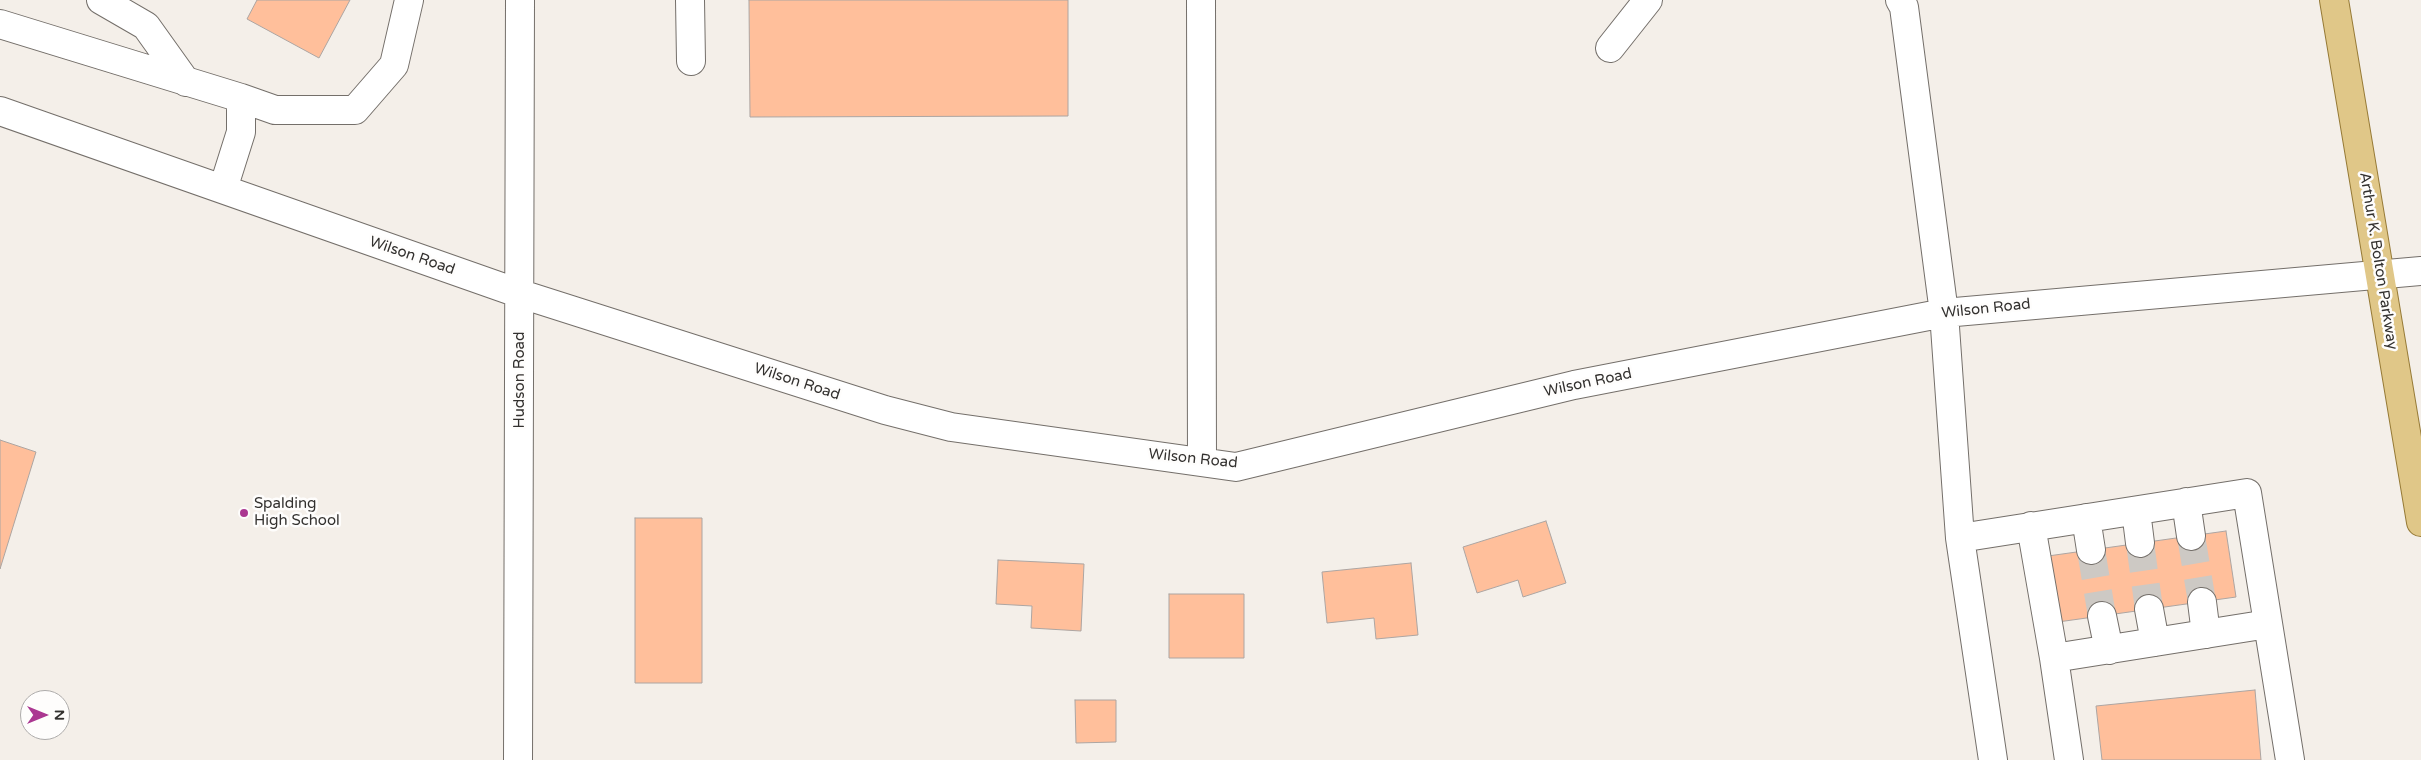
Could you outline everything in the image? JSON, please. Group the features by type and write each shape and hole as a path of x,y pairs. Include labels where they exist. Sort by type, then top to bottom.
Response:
{"main road":[{"name":"Arthur K. Bolton Parkway","path":"2334,0 2421,522"}],"street":[{"path":"101,0 146,26 186,82"},
{"path":"0,24 242,98 275,110 355,110 394,64 409,0"},
{"name":"Hudson Road","path":"518,760 521,294 520,0"},
{"path":"690,0 691,61"},
{"path":"1200,0 1202,462"},
{"path":"1610,48 1648,0"},
{"path":"1900,0 1904,7 1944,313 1960,538 1993,760"},
{"path":"222,189 242,132 242,98"},
{"name":"Wilson Road","path":"0,111 521,294 885,410 951,427 1236,467 1574,385 1944,313 2380,273 2421,271"},
{"path":"1960,538 2246,493 2290,760"},
{"path":"2186,502 2191,536"},
{"path":"2136,510 2140,543"},
{"path":"2086,518 2092,550"},
{"path":"2031,526 2070,760"},
{"path":"2202,602 2206,634"},
{"path":"2150,610 2155,642"},
{"path":"2102,616 2109,650"},
{"path":"2054,658 2268,624"}],"building":[{"path":"257,0 350,0 319,58 247,19"},
{"path":"749,0 1068,0 1068,116 750,117"},
{"path":"0,440 36,452 0,569"},
{"path":"635,518 702,518 702,683 635,683"},
{"path":"1546,521 1566,583 1523,597 1518,580 1477,593 1463,547"},
{"path":"2226,531 2236,597 2058,622 2048,556"},
{"path":"998,560 1084,564 1081,631 1031,628 1032,606 996,604"},
{"path":"1411,563 1418,635 1376,639 1374,618 1327,623 1322,572"},
{"path":"1169,594 1244,594 1244,658 1169,658"},
{"path":"2255,690 2261,760 2102,760 2096,706"},
{"path":"1075,700 1116,700 1116,742 1076,743"}],"tunnel":[{"path":"2191,536 2202,602"},
{"path":"2140,543 2149,609"},
{"path":"2091,550 2102,616"}],"place":[{"name":"Spalding High School","path":"244,513"}]}
